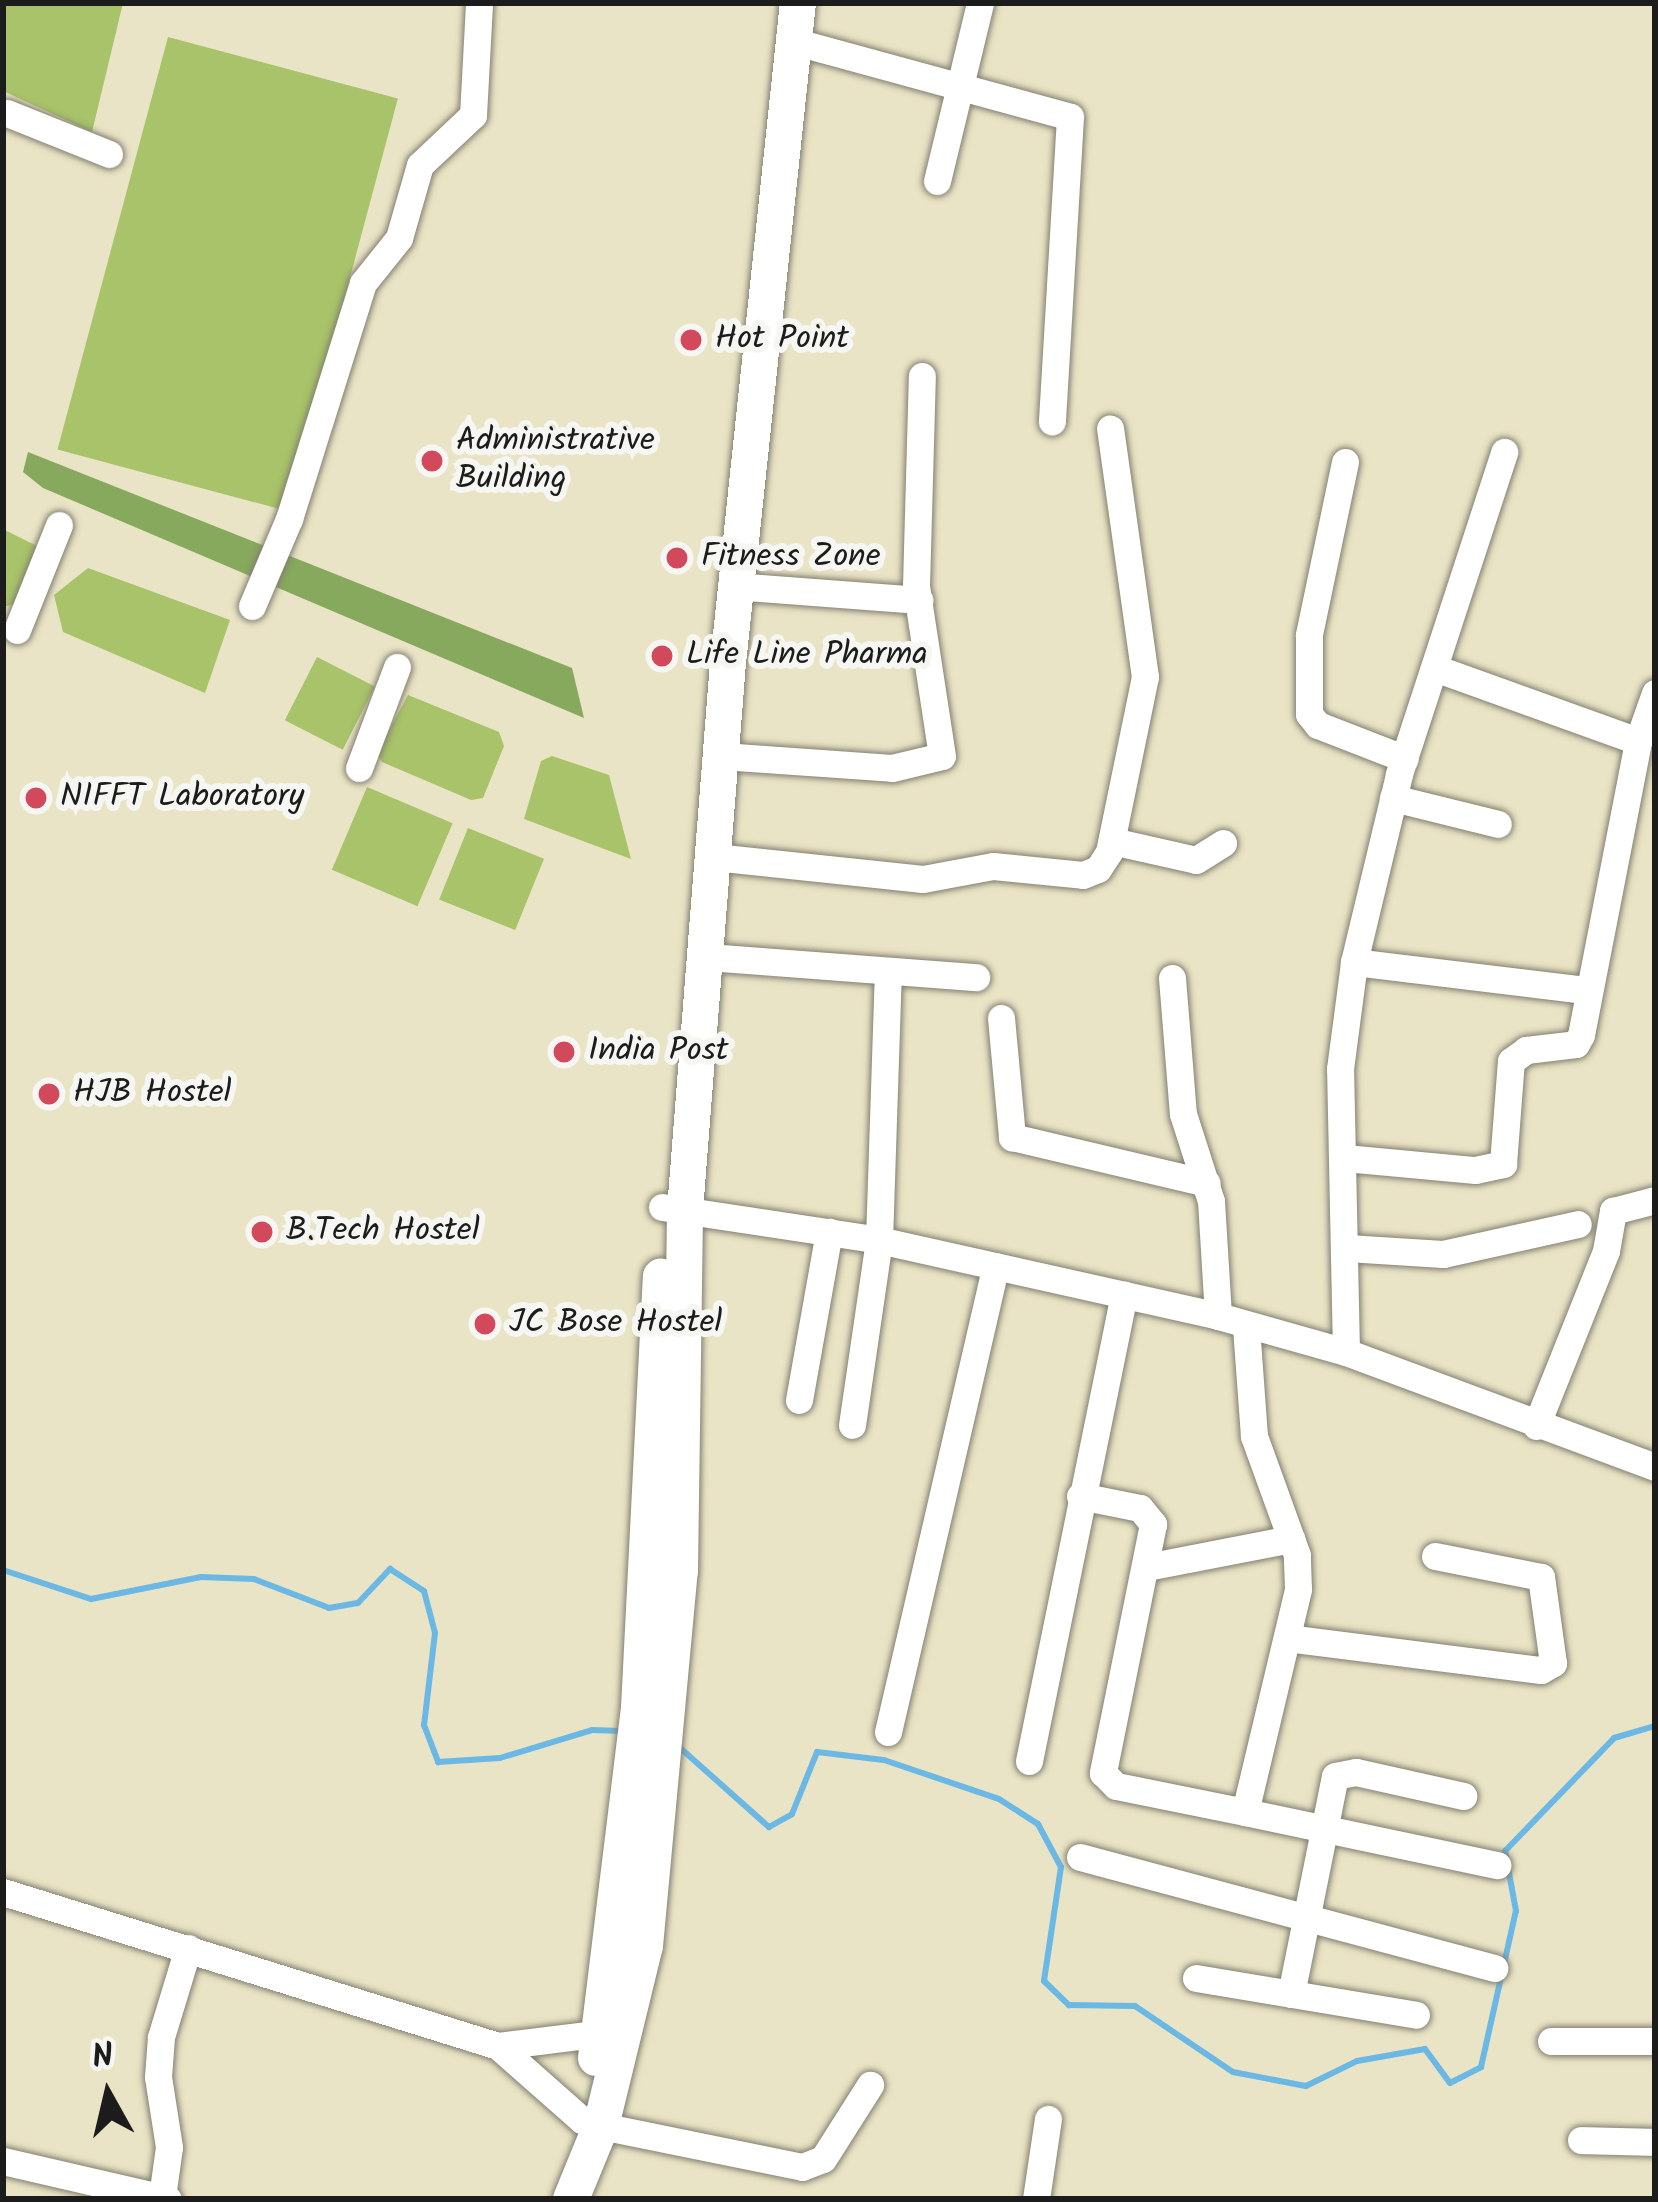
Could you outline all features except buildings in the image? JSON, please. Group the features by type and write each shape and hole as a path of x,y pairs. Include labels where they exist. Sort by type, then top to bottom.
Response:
{"main road":[{"path":"571,2199 614,2030 654,1707 674,1208 728,401 776,3"},
{"path":"674,1208 708,956 734,586 798,3"}],"street":[{"path":"253,606 290,519 363,283 399,238 419,165 473,116 479,3"},
{"path":"937,182 980,3"},
{"path":"793,41 1070,117 1052,421"},
{"path":"8,113 109,154"},
{"path":"722,756 892,768 942,755 919,600 922,376"},
{"path":"714,857 923,879 1009,866 1083,875 1098,868 1112,841 1145,677 1110,428"},
{"path":"1346,1352 1340,1069 1354,962 1393,798 1504,452"},
{"path":"1345,462 1310,635 1309,714 1318,725 1405,759"},
{"path":"17,630 59,525"},
{"path":"734,586 919,600"},
{"path":"358,768 398,667"},
{"path":"1435,668 1638,741"},
{"path":"1345,1158 1475,1170 1503,1164 1511,1061 1517,1053 1576,1044 1638,741 1655,693"},
{"path":"1393,798 1498,824"},
{"path":"1112,841 1196,860 1223,842"},
{"path":"708,956 976,976"},
{"path":"1354,962 1584,990"},
{"path":"852,1425 879,1240 888,972"},
{"path":"1172,978 1183,1114 1207,1183 1218,1316"},
{"path":"1001,1018 1012,1137 1207,1183"},
{"path":"1536,1426 1606,1251 1612,1211 1655,1200"},
{"path":"674,1208 879,1240 1218,1316 1346,1352 1655,1467"},
{"path":"1347,1248 1444,1254 1578,1224"},
{"path":"799,1400 830,1232"},
{"path":"888,1732 996,1267"},
{"path":"1029,1761 1124,1295"},
{"path":"1245,1811 1298,1589 1291,1539 1254,1436 1246,1327"},
{"path":"1080,1496 1150,1514 1148,1567 1103,1773 1117,1786 1497,1865"},
{"path":"1148,1567 1291,1539"},
{"path":"1287,1638 1541,1670 1553,1664 1541,1577 1435,1556"},
{"path":"1292,1994 1332,1782 1342,1773 1463,1796"},
{"path":"1080,1857 1304,1921 1494,1968"},
{"path":"3,1892 498,2046 614,2030"},
{"path":"3,2162 150,2196 169,2147 158,2077 160,2037 188,1948"},
{"path":"1196,1978 1416,2015"},
{"path":"1551,2041 1655,2042"},
{"path":"498,2046 589,2134 802,2168 823,2159 870,2085"},
{"path":"1036,2199 1048,2119"},
{"path":"1582,2140 1655,2142"}],"green space":[{"path":"3,3 123,3 92,132 3,91"},
{"path":"168,37 398,99 287,511 57,449"},
{"path":"28,452 572,668 584,718 43,488 23,472"},
{"path":"3,529 37,546 20,603 3,607"},
{"path":"88,568 230,620 205,693 63,632 54,595"},
{"path":"317,657 375,687 343,750 285,720"},
{"path":"408,695 499,732 504,746 483,798 471,800 382,762 377,753"},
{"path":"552,756 609,775 631,859 524,819 541,761"},
{"path":"367,787 453,823 417,906 332,870"},
{"path":"468,828 544,859 515,930 439,899"}],"waterway":[{"path":"3,1570 91,1599 201,1577 254,1579 329,1608 358,1603 390,1569 424,1591 435,1633 424,1725 438,1762 500,1758 592,1730 622,1731"},
{"path":"678,1746 769,1827 792,1814 817,1752 884,1760 999,1799 1038,1824 1061,1867 1044,1981 1069,2005 1135,2006 1233,2072 1306,2086 1357,2061 1425,2049 1450,2083 1481,2067 1516,1911 1505,1851 1614,1738 1655,1726"}],"place":[{"name":"Hot Point","path":"691,340"},
{"name":"Administrative Building","path":"432,461"},
{"name":"Fitness Zone","path":"677,558"},
{"name":"Life Line Pharma","path":"662,656"},
{"name":"NIFFT Laboratory","path":"36,798"},
{"name":"India Post","path":"564,1052"},
{"name":"HJB Hostel","path":"49,1094"},
{"name":"B.Tech Hostel","path":"262,1232"},
{"name":"JC Bose Hostel","path":"485,1324"}]}
